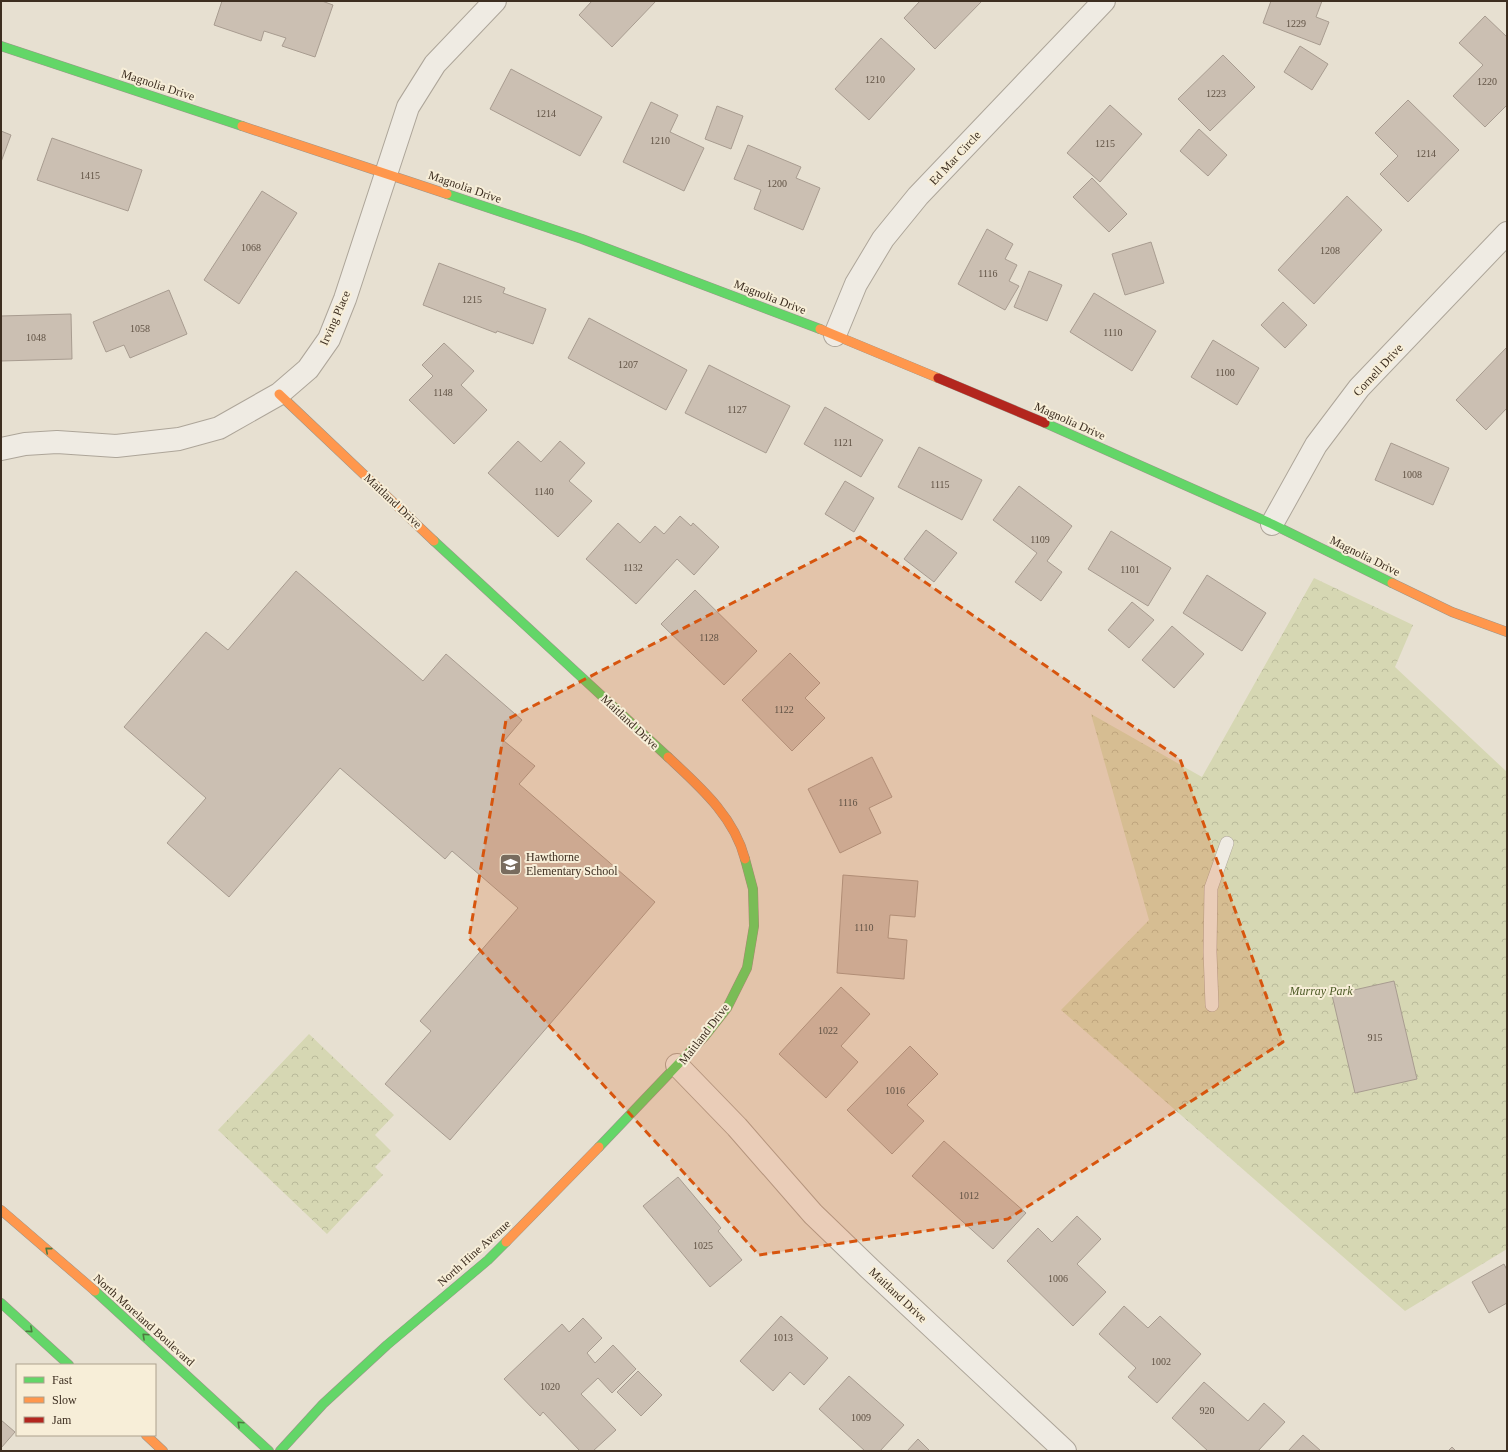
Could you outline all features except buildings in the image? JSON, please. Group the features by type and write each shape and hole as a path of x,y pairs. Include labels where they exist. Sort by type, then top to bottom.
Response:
{"street":[{"name":"Irving Place","path":"1,449 25,444 57,442 116,446 179,439 219,428 279,394 308,368 328,339 345,299 408,107 435,64 495,1"},
{"name":"Ed Mar Circle","path":"834,335 856,284 883,239 918,196 1104,1"},
{"name":"Magnolia Drive","path":"1,46 386,173 582,240 834,335 1038,419 1272,524 1452,612 1507,632"},
{"name":"Cornell Drive","path":"1272,524 1316,446 1359,388 1507,233"},
{"name":"Maitland Drive","path":"279,394 701,788 726,818 736,834 744,854 753,889 754,926 747,968 727,1008 705,1036 677,1065 737,1127 813,1214 875,1274 1065,1451"},
{"name":"North Hine Avenue","path":"280,1451 323,1404 387,1344 488,1260 677,1065"},
{"name":"North Moreland Boulevard","path":"1,1210 112,1306 269,1451"},
{"path":"1,1303 68,1364"},
{"path":"147,1436 163,1451"}],"lane":[{"path":"1212,1005 1210,952 1211,888 1227,842"}],"highlighted area":[{"path":"860,537 1180,759 1283,1042 1008,1219 759,1255 469,938 506,720"}],"green space":[{"name":"Murray Park","path":"1314,578 1413,625 1395,667 1507,772 1507,1249 1405,1311 1061,1010 1149,920 1091,714 1202,777"},
{"path":"309,1034 394,1115 375,1135 391,1151 375,1167 383,1175 327,1234 218,1130"}],"traffic: fast":[{"path":"1,46 242,126"},
{"path":"447,194 582,239 820,329"},
{"path":"1045,423 1272,524 1392,583"},
{"path":"434,541 668,757"},
{"path":"599,1147 705,1036 727,1008 747,968 754,926 753,889 745,859"},
{"path":"280,1451 323,1404 387,1345 488,1260 506,1242"},
{"path":"95,1291 269,1451"},
{"path":"1,1303 68,1364"}],"traffic: slow":[{"path":"242,126 447,194"},
{"path":"820,329 938,378"},
{"path":"279,394 434,541"},
{"path":"1392,583 1452,612 1507,632"},
{"path":"668,757 692,779 724,815 740,843 745,859"},
{"path":"506,1242 599,1147"},
{"path":"1,1210 95,1291"},
{"path":"147,1436 163,1451"}],"traffic: jam":[{"path":"938,378 1045,423"}],"place":[{"name":"Hawthorne Elementary School","path":"510,864"}]}
